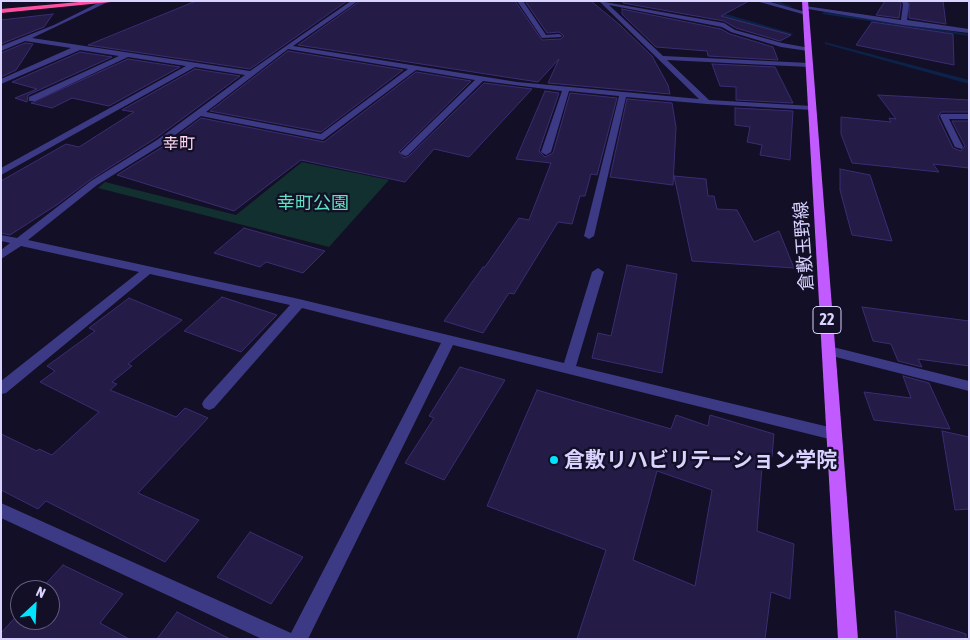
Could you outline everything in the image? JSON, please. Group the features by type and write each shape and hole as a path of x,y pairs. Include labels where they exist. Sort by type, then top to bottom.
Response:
{"highway":[{"path":"1,11 118,1"}],"main road":[{"name":"倉敷玉野線","path":"805,8 848,639"}],"street":[{"path":"1,256 94,183 160,142 287,46 356,1"},
{"path":"520,1 544,37 559,36"},
{"path":"759,1 969,31"},
{"path":"904,1 906,4 904,23"},
{"path":"1,49 106,2"},
{"path":"601,2 724,25 733,31 808,49"},
{"path":"601,2 707,102"},
{"path":"23,39 250,73"},
{"path":"287,46 480,78 566,89 707,102 812,108"},
{"path":"1,82 78,48"},
{"path":"32,99 126,55"},
{"path":"661,58 809,65"},
{"path":"1,172 193,65"},
{"path":"200,113 323,137 415,67"},
{"path":"405,153 480,78"},
{"path":"546,152 566,89"},
{"path":"589,236 623,94"},
{"path":"960,147 944,116 969,117"},
{"path":"1,238 299,303 833,434"},
{"path":"1,389 147,271"},
{"path":"568,370 598,272"},
{"path":"209,404 299,303"},
{"path":"298,639 449,340"},
{"path":"829,351 969,386"},
{"path":"1,510 284,639"}],"green space":[{"name":"幸町公園","path":"302,162 389,180 329,247 98,188 105,182 236,215"}],"building":[{"path":"196,1 347,1 250,69 88,45"},
{"path":"360,1 515,1 542,40 561,39 564,36 559,32 547,33 525,1 591,1 620,25 652,56 668,85 670,94 548,83 559,59 538,82 298,45"},
{"path":"623,1 749,1 721,16 791,35 780,41 736,28 724,21 623,3"},
{"path":"885,1 899,1 901,4 899,18 876,15"},
{"path":"909,1 943,1 946,24 909,18"},
{"path":"622,9 721,29 730,34 773,47 778,60 708,56 707,51 656,47 622,14"},
{"path":"53,14 44,27 1,44 1,20"},
{"path":"872,22 953,34 954,65 856,45"},
{"path":"25,43 33,44 16,70 1,77 1,53"},
{"path":"288,51 403,70 321,132 210,111"},
{"path":"80,52 112,57 28,95 27,102 15,98 37,89 12,82"},
{"path":"128,59 180,67 109,106 72,98 52,108 31,103"},
{"path":"712,64 775,67 793,103 736,100 736,87 720,86"},
{"path":"195,69 240,76 156,138 90,180 58,204 10,235 1,233 1,181 66,144 79,147 134,112 122,110"},
{"path":"416,72 471,81 399,152 404,158 409,156 484,83 532,89 469,157 434,149 405,182 301,160 234,211 117,175 164,146 201,118 324,142"},
{"path":"545,91 559,93 539,151 545,157 553,153 570,93 617,98 597,175 591,174 585,196 580,196 572,224 558,222 514,294 509,293 483,333 444,321 519,218 529,220 551,163 516,159"},
{"path":"878,95 969,100 969,112 941,112 938,117 953,148 961,151 965,146 952,121 969,121 969,168 933,164 939,172 852,163 841,134 841,117 891,122 889,118 896,119"},
{"path":"627,99 672,103 676,127 673,185 610,177"},
{"path":"735,108 793,111 790,160 760,155 762,145 747,142 750,127 735,125"},
{"path":"840,169 870,175 892,241 852,235 840,190"},
{"path":"674,176 706,179 708,196 714,196 717,209 737,210 754,242 779,231 794,268 692,261"},
{"path":"244,228 325,251 303,273 266,262 260,267 214,253"},
{"path":"627,265 677,274 662,373 592,358 598,333 611,336"},
{"path":"222,297 277,315 241,352 184,331"},
{"path":"129,298 182,320 128,364 132,366 112,382 117,384 110,390 176,417 185,408 208,418 138,493 199,520 165,562 46,501 38,509 1,490 1,434 37,451 39,449 52,455 99,412 40,382 55,371 47,366 95,331 89,328"},
{"path":"862,307 969,321 969,366 918,359 922,367 898,361 891,344 873,341"},
{"path":"460,367 505,380 444,480 405,463 434,418 429,416"},
{"path":"903,376 929,383 950,429 874,420 864,392 911,398"},
{"path":"537,390 671,429 676,415 708,426 710,415 774,434 772,457 763,454 757,531 794,544 790,599 771,592 765,639 577,639 606,550 487,506","holes":["657,471 712,490 695,586 633,560"]},
{"path":"942,431 969,437 969,509 955,510"},
{"path":"250,532 303,557 271,604 217,577"},
{"path":"63,565 123,594 100,623 129,639 1,639 1,633 10,623 10,630 60,630 60,580 49,580"},
{"path":"895,611 966,634 966,639 897,639"},
{"path":"177,612 230,639 157,639"}],"waterway":[{"path":"772,1 791,7"},
{"path":"714,12 792,34"},
{"path":"824,13 969,35"},
{"path":"827,43 969,82"}],"place":[{"name":"倉敷リハビリテーション学院","path":"554,460"}],"district":[{"name":"幸町","path":"179,144"}]}
